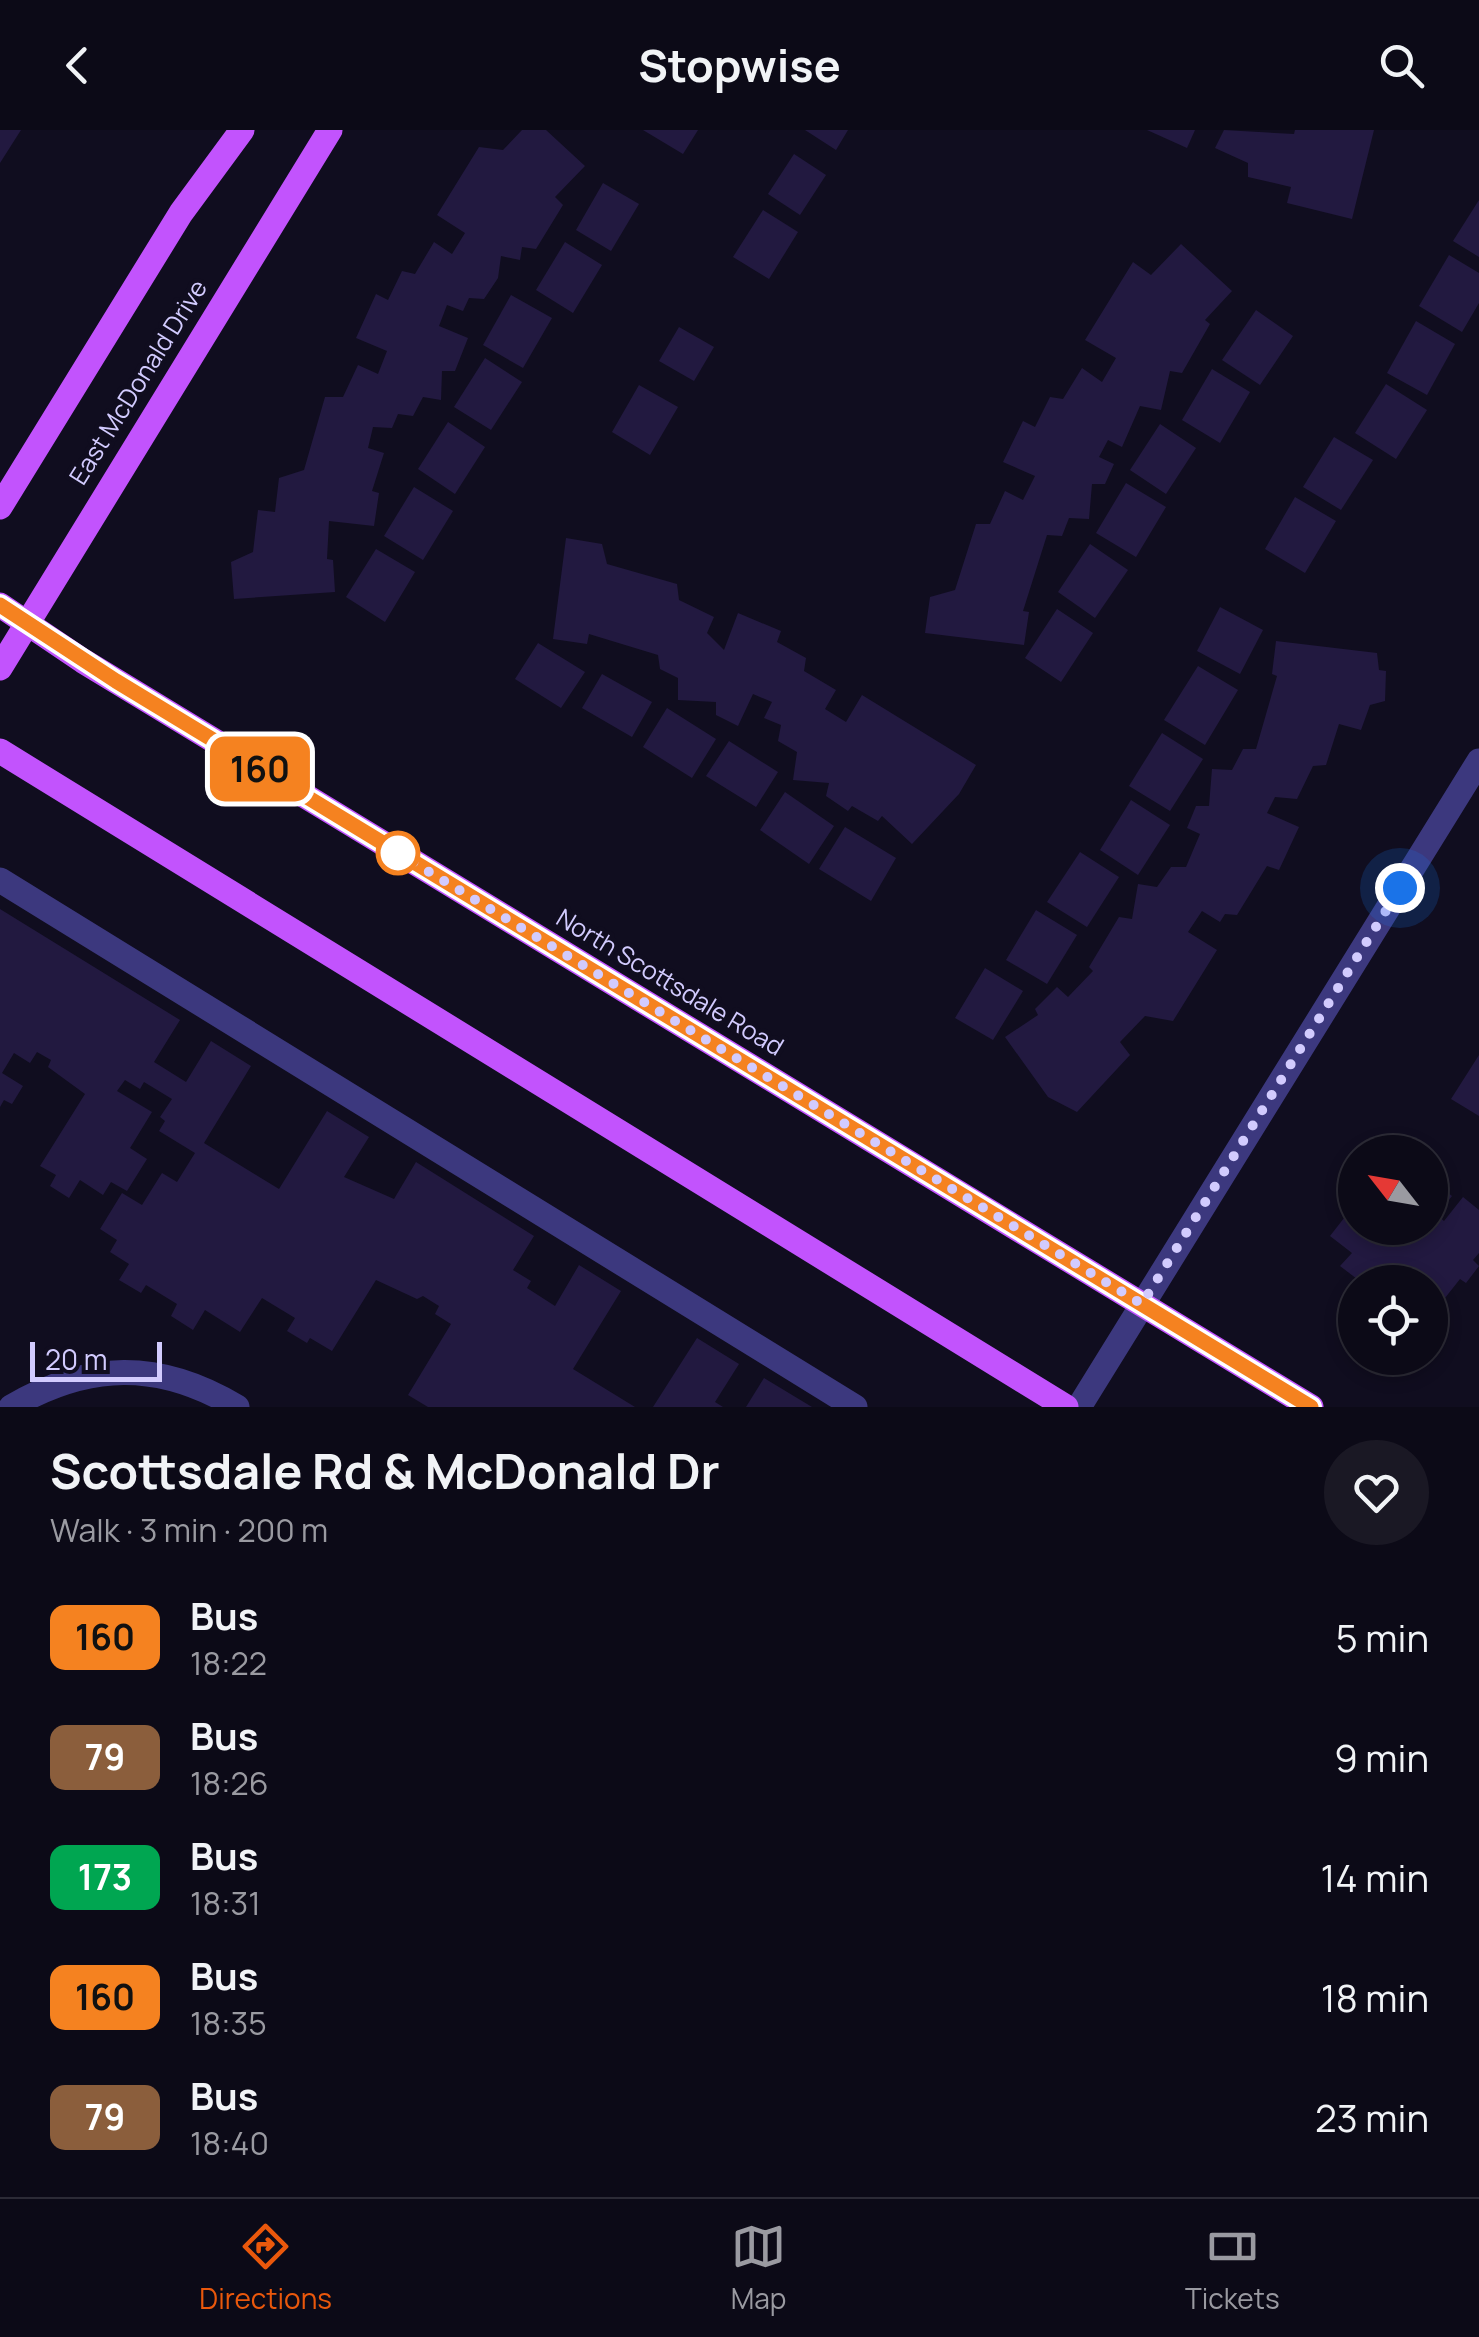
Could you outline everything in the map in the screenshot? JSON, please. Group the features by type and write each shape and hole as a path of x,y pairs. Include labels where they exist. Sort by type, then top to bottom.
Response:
{"main road":[{"name":"East McDonald Drive","path":"0,507 181,213 242,130"},
{"name":"East McDonald Drive","path":"0,668 330,130"},
{"name":"North Scottsdale Road","path":"0,605 1311,1407"},
{"path":"0,751 1066,1407"}],"street":[{"path":"1079,1407 1479,760"},
{"path":"0,880 855,1407"},
{"path":"11,1407 48,1385 98,1372 162,1374 212,1392 236,1407"}],"building":[{"path":"0,130 21,130 0,163"},
{"path":"522,130 546,130 585,166 555,197 563,205 536,249 522,247 520,260 501,256 498,278 484,299 469,298 463,311 447,305 439,326 468,338 455,371 442,371 441,400 423,397 413,416 398,414 392,428 373,427 368,448 384,453 372,491 379,493 374,526 329,521 327,559 333,560 335,592 234,599 231,562 253,552 258,510 275,512 279,478 304,470 325,397 343,397 358,365 378,374 387,351 356,338 376,294 388,300 402,271 415,274 434,242 452,254 465,233 437,215 479,147 503,150"},
{"path":"643,130 698,130 683,154"},
{"path":"805,130 848,130 836,150"},
{"path":"1147,130 1195,130 1187,148"},
{"path":"1224,130 1294,134 1295,130 1374,130 1352,219 1287,203 1291,187 1248,177 1248,163 1215,148"},
{"path":"794,154 826,175 800,215 768,194"},
{"path":"603,183 639,204 611,251 576,230"},
{"path":"1479,200 1479,257 1453,241"},
{"path":"763,210 798,232 769,279 733,257"},
{"path":"565,242 602,265 573,313 536,290"},
{"path":"1181,244 1232,291 1205,320 1210,324 1182,373 1170,371 1161,410 1140,406 1122,447 1108,440 1099,457 1114,464 1105,484 1092,484 1089,519 1069,518 1062,536 1047,535 1023,611 1029,612 1024,645 925,633 930,597 955,590 976,524 990,524 1005,491 1023,500 1035,476 1003,462 1023,421 1035,427 1050,397 1063,399 1082,368 1102,382 1116,358 1085,340 1133,262 1151,275"},
{"path":"1449,255 1479,273 1479,303 1462,332 1419,306"},
{"path":"511,295 552,318 523,368 483,345"},
{"path":"1256,310 1293,336 1260,385 1222,360"},
{"path":"1416,321 1455,344 1427,395 1387,373"},
{"path":"679,327 714,347 694,381 659,361"},
{"path":"485,358 522,382 491,430 454,407"},
{"path":"1212,369 1250,392 1220,443 1182,420"},
{"path":"1386,384 1427,410 1396,459 1355,433"},
{"path":"639,385 678,407 650,455 612,432"},
{"path":"448,422 485,447 455,494 418,469"},
{"path":"1160,424 1196,448 1166,494 1130,470"},
{"path":"1334,437 1373,460 1341,510 1303,487"},
{"path":"1126,483 1166,507 1136,557 1096,533"},
{"path":"414,487 453,511 423,560 384,536"},
{"path":"1295,497 1336,521 1305,573 1265,549"},
{"path":"566,538 602,544 607,564 677,584 679,600 714,617 707,633 724,650 738,613 781,631 777,642 806,658 804,671 836,690 825,709 846,722 862,695 976,765 959,794 912,844 882,816 878,821 852,806 848,811 826,796 829,783 793,780 797,752 778,741 781,725 764,718 772,702 753,694 738,726 716,715 716,702 678,700 678,678 660,669 658,655 589,634 587,644 553,639"},
{"path":"1090,544 1128,570 1095,618 1058,592"},
{"path":"376,549 415,572 385,622 346,597"},
{"path":"1220,607 1263,630 1240,674 1197,651"},
{"path":"1057,609 1093,633 1061,682 1025,658"},
{"path":"1276,641 1377,653 1379,670 1386,671 1385,701 1370,705 1361,730 1339,724 1326,765 1313,766 1297,799 1275,797 1267,813 1299,827 1279,870 1267,866 1237,915 1225,914 1220,922 1202,911 1188,932 1217,950 1173,1021 1145,1016 1120,1042 1130,1055 1077,1112 1048,1097 1005,1037 1038,1015 1035,1009 1057,987 1068,997 1093,971 1089,967 1119,917 1132,919 1138,884 1157,887 1171,867 1186,867 1200,834 1187,828 1196,806 1209,806 1212,769 1232,770 1243,749 1256,749 1277,676 1272,674"},
{"path":"538,643 585,672 561,708 515,679"},
{"path":"1198,666 1238,690 1205,745 1164,720"},
{"path":"602,674 652,702 632,737 582,708"},
{"path":"667,708 716,739 692,778 643,747"},
{"path":"1162,733 1203,759 1170,811 1129,786"},
{"path":"729,741 778,772 756,807 706,776"},
{"path":"785,792 834,826 809,864 760,830"},
{"path":"1131,800 1170,825 1138,875 1100,850"},
{"path":"845,827 896,858 871,901 819,869"},
{"path":"1080,852 1119,877 1087,927 1047,902"},
{"path":"0,909 180,1020 154,1062 186,1082 211,1041 251,1066 204,1143 279,1189 327,1111 369,1137 344,1177 394,1199 416,1162 534,1236 513,1270 531,1281 527,1288 555,1306 579,1265 621,1291 573,1369 635,1407 428,1407 408,1395 451,1324 435,1314 439,1306 423,1296 417,1299 376,1280 332,1351 287,1331 295,1318 262,1298 240,1332 205,1310 193,1330 171,1316 177,1304 146,1285 141,1293 119,1280 129,1264 110,1252 117,1240 100,1229 122,1193 142,1205 162,1173 177,1182 195,1153 159,1131 165,1121 160,1117 172,1099 144,1082 140,1089 125,1080 117,1091 152,1112 130,1148 147,1159 127,1191 111,1182 103,1195 80,1180 69,1198 50,1186 56,1175 40,1166 85,1094 48,1067 51,1060 37,1052 30,1063 14,1053 2,1073 23,1086 12,1104 4,1100 0,1107"},
{"path":"1036,910 1077,935 1047,984 1006,960"},
{"path":"985,968 1023,991 993,1040 955,1018"},
{"path":"1479,1055 1479,1116 1451,1099"},
{"path":"1463,1197 1479,1210 1479,1253 1473,1260 1479,1266 1466,1283 1460,1279 1448,1294 1448,1265 1341,1265 1352,1253 1342,1245 1448,1245 1448,1216"},
{"path":"1338,1226 1338,1242 1330,1236"},
{"path":"697,1338 739,1364 715,1402 723,1407 653,1407"},
{"path":"764,1378 812,1407 746,1407"}],"bus line":[{"name":"160","path":"0,605 83,661 1311,1407"}],"route":[{"path":"398,853 1142,1304 1400,888"}]}
